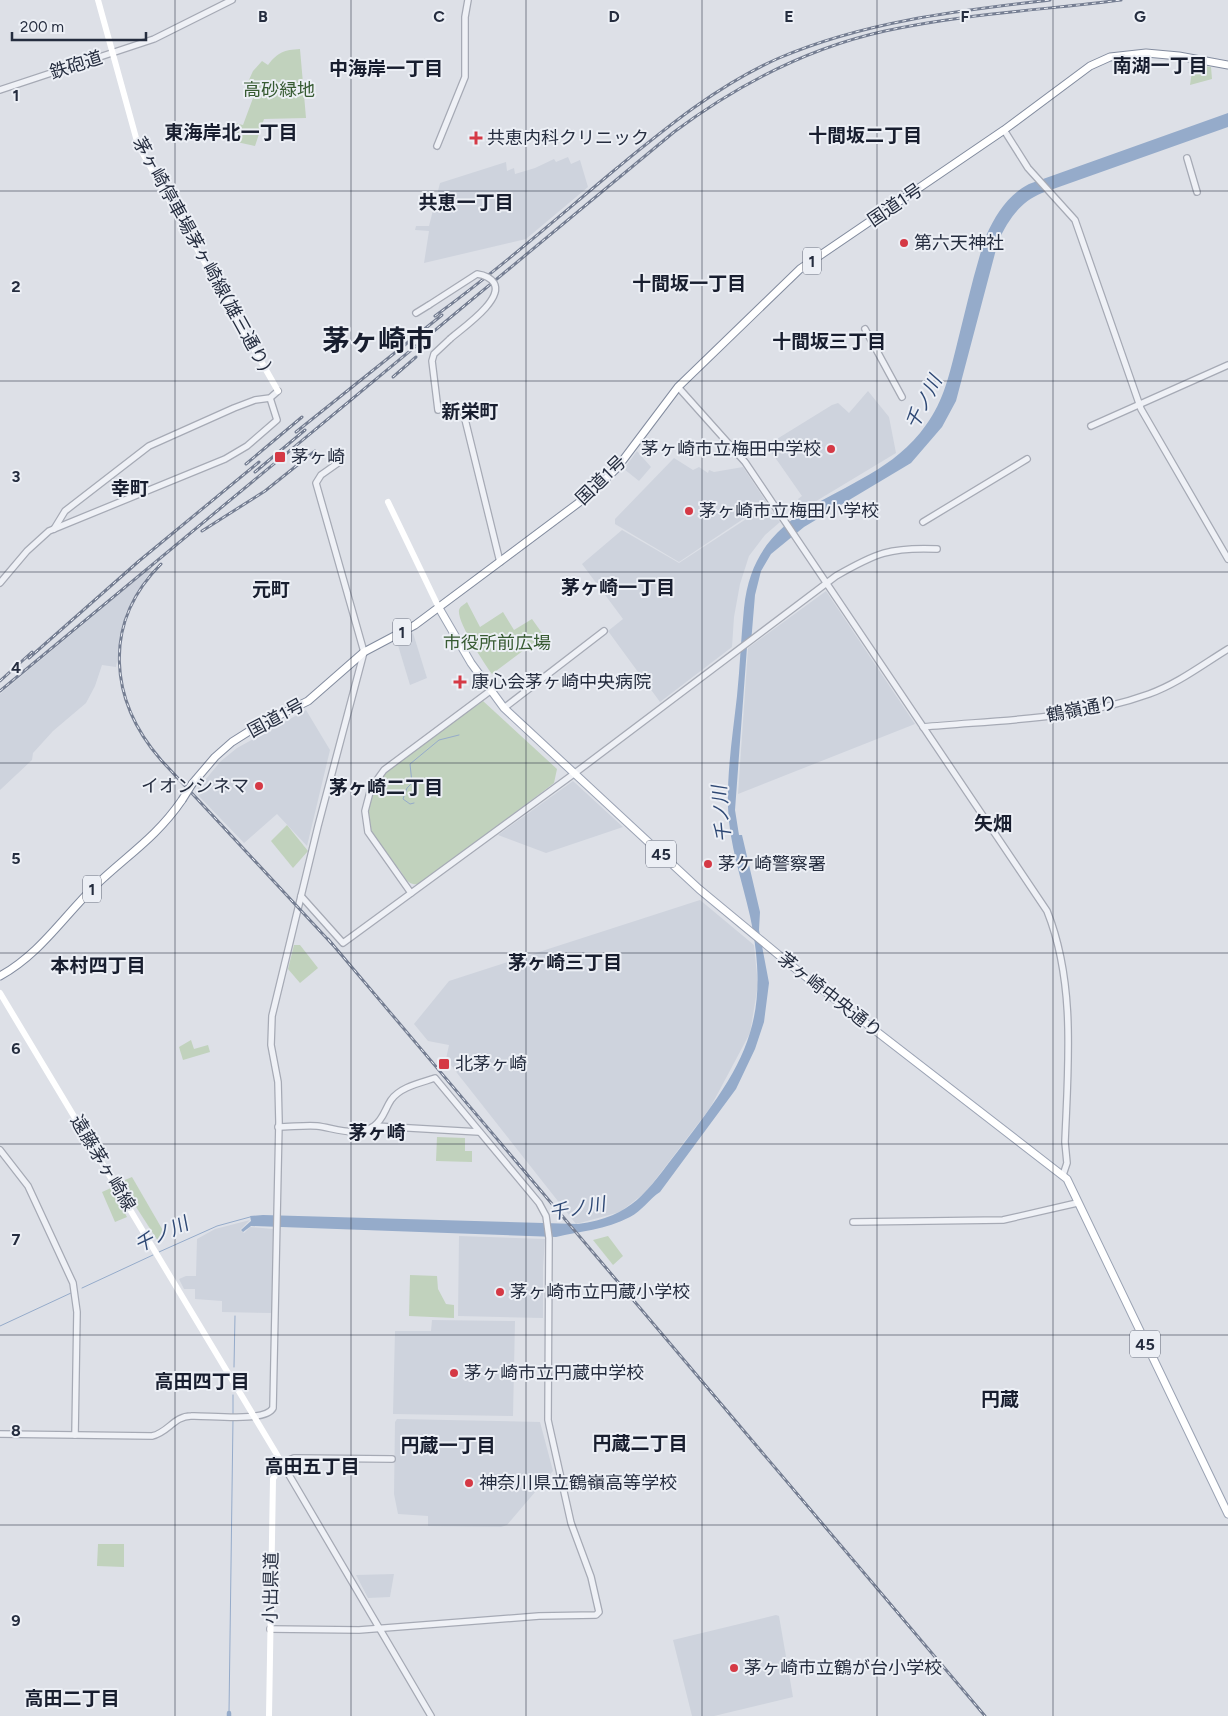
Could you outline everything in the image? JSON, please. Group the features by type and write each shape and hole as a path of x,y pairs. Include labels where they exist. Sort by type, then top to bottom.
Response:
{"main road":[{"name":"茅ヶ崎停車場茅ヶ崎線(雄三通り)","path":"98,0 138,145 278,391"},
{"name":"国道1号","path":"0,976 47,940 96,885 154,836 192,784 215,757 232,742 308,701 364,652 415,625 589,495 617,468 678,387 800,269 1004,130 1090,66 1110,57 1160,53 1228,66"},
{"name":"茅ヶ崎中央通り","path":"388,502 438,608 490,691 504,708 749,932 1063,1175 1071,1185 1077,1202 1228,1514"},
{"name":"遠藤茅ヶ崎線","path":"0,993 282,1463"},
{"name":"小出県道","path":"269,1716 273,1479 282,1463"}],"street":[{"name":"鉄砲道","path":"0,90 172,32 232,0"},
{"path":"437,146 465,77 465,17 468,0"},
{"path":"1004,130 1024,163 1075,220 1139,405 1228,560"},
{"path":"1187,158 1197,192"},
{"path":"416,314 477,274 485,275 494,284 495,291 490,303 434,354 432,361 438,410"},
{"path":"865,329 902,397"},
{"path":"1091,426 1228,365"},
{"path":"678,387 745,462 1047,911 1053,927 1067,1011 1065,1142 1067,1163 1063,1175"},
{"path":"0,582 27,551 54,528 65,511 149,446 234,408 255,400 270,398 278,391"},
{"path":"54,528 186,476 235,453 277,420 270,398"},
{"path":"462,407 500,562"},
{"path":"923,522 1027,458"},
{"path":"0,1434 152,1436 162,1433 184,1416 254,1417 271,1412 274,1403 278,1091 271,1050 271,1021 364,652 316,484 321,475 338,463"},
{"path":"301,896 343,943 574,773 826,583 865,560 886,551 906,548 937,549"},
{"path":"504,708 604,631"},
{"name":"鶴嶺通り","path":"923,727 1059,716 1147,695 1169,685 1228,649"},
{"path":"411,893 368,832 366,811 371,788 384,770 490,691"},
{"path":"270,1629 381,1629 539,1616 596,1615 599,1612 591,1577 571,1523 548,1420 549,1238 548,1223 543,1209 435,1078 400,1090 391,1100 375,1126"},
{"path":"278,1127 316,1126 337,1131 360,1130 375,1126 479,1132"},
{"path":"0,1150 28,1186 73,1283 77,1312 75,1435"},
{"path":"853,1222 1003,1220 1077,1202"},
{"path":"392,1459 294,1458 282,1463 431,1716"}],"shaded area":[{"path":"568,157 571,164 580,160 588,187 526,239 424,263 429,231 415,230 416,226 429,226 440,183 506,162 507,171 514,168 515,174 535,168 554,159 556,162"},
{"name":"茅ヶ崎市立梅田中学校","path":"868,391 889,417 896,453 803,509 798,499 802,496 772,453 764,447 832,405 838,403 849,413"},
{"path":"637,451 651,467 639,481 624,469"},
{"name":"茅ヶ崎市立梅田小学校","path":"674,458 693,470 699,467 708,473 709,470 714,472 743,467 767,503 679,562 615,524 615,519"},
{"path":"766,506 780,522 765,535 749,556 740,584 734,617 732,647 660,702 608,631 623,619 582,564 622,530 679,563"},
{"path":"153,566 126,612 116,667 102,665 95,686 86,703 53,731 33,753 32,760 0,790 0,694"},
{"path":"826,591 915,724 738,794 748,648"},
{"path":"413,633 427,678 410,685 397,642"},
{"path":"306,710 330,750 307,846 277,814 244,843 195,792 221,761 237,748"},
{"path":"573,781 623,827 546,853 498,835"},
{"path":"700,900 754,945 758,985 750,1033 710,1108 646,1192 620,1212 576,1224 446,1059 449,1045 428,1041 414,1024 449,981"},
{"path":"250,1220 240,1230 244,1233 250,1227 273,1229 273,1313 222,1312 222,1301 195,1299 195,1289 184,1289 179,1279 186,1276 196,1276 197,1239 215,1229"},
{"name":"茅ヶ崎市立円蔵小学校","path":"459,1236 545,1239 543,1318 458,1316"},
{"name":"茅ヶ崎市立円蔵中学校","path":"432,1320 515,1321 513,1416 393,1414 395,1331 431,1331"},
{"name":"神奈川県立鶴嶺高等学校","path":"397,1419 540,1422 553,1471 507,1525 501,1527 428,1526 428,1516 398,1514 394,1494 395,1422"},
{"path":"394,1574 390,1597 368,1598 356,1575"},
{"name":"茅ヶ崎市立鶴が台小学校","path":"776,1615 779,1616 793,1697 714,1716 692,1716 673,1640"}],"green space":[{"name":"高砂緑地","path":"300,49 306,118 264,119 255,146 223,139 230,122 243,125 253,98 243,93 253,71 262,61 268,65 282,52"},
{"path":"1193,64 1211,67 1212,79 1190,85"},
{"name":"市役所前広場","path":"467,602 480,627 503,612 514,630 532,619 542,633 536,641 492,674 462,624 459,610"},
{"path":"483,701 557,769 554,783 428,879 419,884 410,883 384,853 373,834 367,812 371,791 391,768 422,743"},
{"path":"287,825 308,851 293,868 271,841"},
{"path":"294,945 300,945 318,968 300,983 288,969"},
{"path":"191,1040 194,1049 208,1045 210,1052 183,1060 179,1047"},
{"path":"437,1137 465,1138 465,1151 472,1151 472,1162 436,1161"},
{"path":"132,1177 165,1234 158,1241 120,1182"},
{"path":"111,1188 127,1217 115,1222 102,1192"},
{"path":"608,1236 623,1256 613,1265 593,1240"},
{"path":"410,1275 437,1276 438,1289 446,1304 454,1305 454,1318 409,1316"},
{"path":"98,1544 124,1544 124,1567 97,1566"}],"water":[{"path":"1228,113 1228,127 1042,193 1027,201 1015,213 998,242 956,401 942,427 911,463 804,527 771,554 761,571 755,595 751,643 747,647 735,810 739,835 742,835 760,912 759,930 769,983 764,1022 755,1049 736,1089 660,1192 634,1214 621,1221 556,1237 251,1226 243,1232 241,1230 251,1221 250,1216 263,1215 578,1224 612,1215 626,1208 647,1190 700,1122 735,1069 747,1043 754,1016 757,987 756,954 750,916 736,862 728,807 729,765 744,608 753,570 770,541 792,520 819,502 876,470 903,451 926,425 946,386 986,236 998,213 1009,199 1029,184"}],"waterway":[{"path":"414,803 410,804 403,799 407,788 412,783 410,764 439,740 459,735"},
{"name":"千ノ川","path":"159,1252 217,1226 250,1217"},
{"name":"千ノ川","path":"82,1288 153,1255"},
{"name":"千ノ川","path":"0,1326 71,1293"},
{"path":"234,1367 235,1316"},
{"path":"233,1395 233,1415"},
{"path":"229,1713 233,1419"}],"railway":[{"path":"435,316 504,262 674,122 714,94 757,69 812,45 878,26 946,13 1050,0"},
{"path":"0,691 674,132 723,99 774,70 828,47 856,38 943,20 1121,0"},
{"path":"296,432 442,315"},
{"path":"393,377 416,357"},
{"path":"246,464 302,417"},
{"path":"255,472 305,430"},
{"path":"202,531 265,491 315,451"},
{"path":"29,658 139,561 259,462"},
{"path":"161,564 142,587 129,611 121,636 119,662 123,687 131,712 144,737 161,760 332,944"},
{"path":"0,681 32,652"},
{"path":"328,939 985,1716"}],"place":[{"name":"共恵内科クリニック","path":"476,138"},
{"name":"第六天神社","path":"904,243"},
{"name":"茅ヶ崎市立梅田中学校","path":"831,449"},
{"name":"茅ヶ崎","path":"280,457"},
{"name":"茅ヶ崎市立梅田小学校","path":"689,511"},
{"name":"康心会茅ヶ崎中央病院","path":"460,682"},
{"name":"イオンシネマ","path":"259,786"},
{"name":"茅ケ崎警察署","path":"708,864"},
{"name":"北茅ヶ崎","path":"444,1064"},
{"name":"茅ヶ崎市立円蔵小学校","path":"500,1292"},
{"name":"茅ヶ崎市立円蔵中学校","path":"454,1373"},
{"name":"神奈川県立鶴嶺高等学校","path":"469,1483"},
{"name":"茅ヶ崎市立鶴が台小学校","path":"734,1668"}],"district":[{"name":"南湖一丁目","path":"1160,65"},
{"name":"中海岸一丁目","path":"386,68"},
{"name":"東海岸北一丁目","path":"231,132"},
{"name":"十間坂二丁目","path":"865,135"},
{"name":"共恵一丁目","path":"466,202"},
{"name":"十間坂一丁目","path":"689,283"},
{"name":"茅ヶ崎市","path":"378,340"},
{"name":"十間坂三丁目","path":"829,341"},
{"name":"新栄町","path":"470,411"},
{"name":"幸町","path":"130,488"},
{"name":"茅ヶ崎一丁目","path":"618,587"},
{"name":"元町","path":"271,589"},
{"name":"茅ヶ崎二丁目","path":"386,787"},
{"name":"矢畑","path":"993,823"},
{"name":"茅ヶ崎三丁目","path":"565,962"},
{"name":"本村四丁目","path":"98,965"},
{"name":"茅ヶ崎","path":"377,1132"},
{"name":"高田四丁目","path":"202,1381"},
{"name":"円蔵","path":"1000,1399"},
{"name":"円蔵二丁目","path":"640,1443"},
{"name":"円蔵一丁目","path":"448,1445"},
{"name":"高田五丁目","path":"312,1466"},
{"name":"高田二丁目","path":"72,1698"}]}
